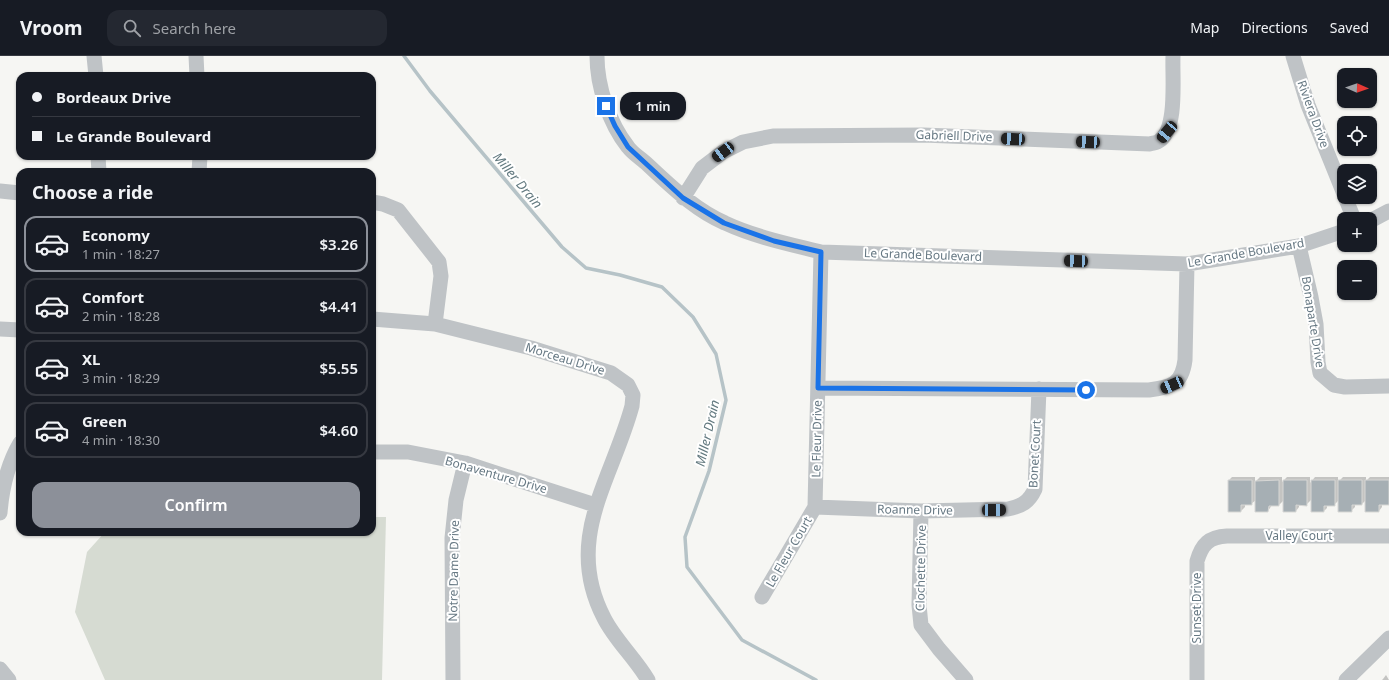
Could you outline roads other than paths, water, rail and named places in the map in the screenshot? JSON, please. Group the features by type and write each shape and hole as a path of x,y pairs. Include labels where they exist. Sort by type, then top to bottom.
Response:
{"street":[{"path":"94,56 96,72"},
{"path":"197,72 196,56 206,56"},
{"name":"Le Grande Boulevard","path":"597,56 601,86 615,126 628,147 683,198 724,223 774,241 821,252 1187,264 1299,246 1337,233"},
{"name":"Gabriell Drive","path":"683,198 702,168 723,152 743,142 773,136 923,135 1150,144 1159,141 1167,132 1172,120 1173,56"},
{"name":"Riviera Drive","path":"1293,56 1308,105 1337,177"},
{"path":"0,191 16,193"},
{"path":"376,203 398,210 439,262 440,276 435,324"},
{"path":"1377,217 1389,211"},
{"name":"Bonaparte Drive","path":"1299,246 1312,297 1320,373 1334,385 1345,387 1389,386"},
{"name":"Le Fleur Drive","path":"815,507 821,252"},
{"path":"818,388 1149,390 1172,385 1183,374 1185,360 1187,264"},
{"name":"Morceau Drive","path":"376,319 435,324 531,348 611,373 628,385 633,395 632,406 628,421 595,505 588,535 588,562 594,591 604,618 648,680"},
{"path":"0,329 16,330"},
{"name":"Bonet Court","path":"1014,508 1030,500 1035,489 1039,389"},
{"path":"0,513 1,488 16,450"},
{"name":"Bonaventure Drive","path":"376,452 408,452 465,463 595,505"},
{"name":"Notre Dame Drive","path":"453,680 452,538 456,500 465,463"},
{"name":"Roanne Drive","path":"815,507 921,511 1014,508"},
{"name":"Le Fleur Court","path":"762,597 815,507"},
{"name":"Clochette Drive","path":"921,511 919,605 921,625 939,649 966,680"},
{"name":"Valley Court","path":"1210,540 1227,536 1389,536"},
{"name":"Sunset Drive","path":"1198,680 1197,561 1204,544 1210,540"},
{"path":"1346,680 1389,638"},
{"path":"0,669 9,680"}],"waterway":[{"name":"Miller Drain","path":"404,56 430,91 562,247 586,268 620,275 662,287 693,317 716,354 726,400 709,471 685,537 687,567 742,640 816,680"}]}
